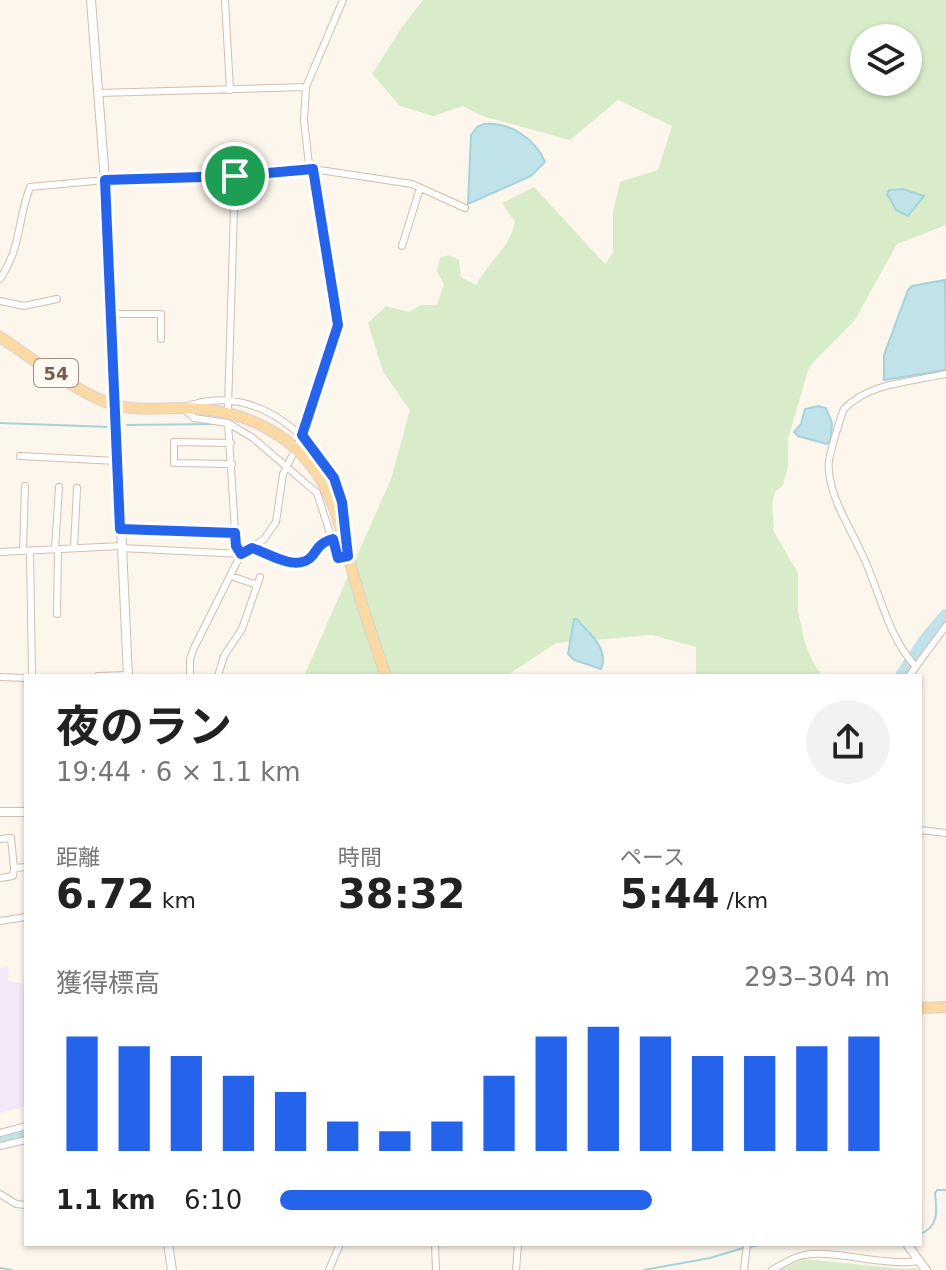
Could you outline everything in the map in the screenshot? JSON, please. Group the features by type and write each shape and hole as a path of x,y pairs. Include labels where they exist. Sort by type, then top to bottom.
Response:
{"main road":[{"name":"54","path":"0,337 90,394 115,405 213,409 265,427 293,447 314,469 335,508 385,674"},
{"path":"922,1008 946,1007"}],"street":[{"path":"91,0 105,180 128,674"},
{"path":"225,0 230,90"},
{"path":"298,444 338,325 313,169 309,165 304,120 306,87 343,0"},
{"path":"99,93 306,87"},
{"path":"0,279 11,262 20,237 30,187 313,169 391,180 420,188 465,208"},
{"path":"228,404 235,176"},
{"path":"402,246 420,188"},
{"path":"0,301 24,306 57,299"},
{"path":"111,314 161,314 161,339"},
{"path":"916,667 900,647 861,552 844,521 831,482 829,461 839,417 856,399 882,387 946,374"},
{"path":"199,401 228,404 273,415 302,435 334,478 342,502 346,551 338,558 317,493 287,465 228,421 194,418 183,408 199,401"},
{"path":"228,421 236,546 241,554"},
{"path":"231,443 174,442 174,463 232,464"},
{"path":"20,456 117,461"},
{"path":"0,552 121,547 241,554 264,539 276,522 283,474 292,456"},
{"path":"25,486 32,674"},
{"path":"57,614 59,487"},
{"path":"74,548 77,488"},
{"path":"120,529 235,533"},
{"path":"252,548 293,563 304,562 312,557 317,547 333,539"},
{"path":"190,674 194,648 241,554"},
{"path":"231,576 257,585"},
{"path":"219,674 224,656 242,629 260,577"},
{"path":"911,674 946,626"},
{"path":"0,677 24,678"},
{"path":"0,812 24,812"},
{"path":"922,830 946,833"},
{"path":"0,839 11,838 14,868 13,876 0,878"},
{"path":"14,868 24,867"},
{"path":"0,921 24,917"},
{"path":"0,1133 24,1127"},
{"path":"0,1146 24,1140"},
{"path":"0,1194 16,1204 24,1205"},
{"path":"168,1246 172,1270"},
{"path":"329,1270 339,1246"},
{"path":"435,1246 436,1270"},
{"path":"516,1270 518,1246"},
{"path":"744,1270 747,1246"},
{"path":"908,1246 926,1270"},
{"path":"772,1270 802,1255 818,1254 900,1264 918,1261"}],"shaded area":[{"path":"9,967 8,981 24,985 24,1107 0,1113 0,968"}],"green space":[{"path":"423,0 946,0 946,225 897,244 855,320 809,367 788,439 788,467 783,485 775,492 772,504 774,532 798,573 798,612 805,643 821,674 697,674 696,647 652,635 556,643 509,674 305,674 391,479 410,410 383,372 368,323 386,306 409,312 420,305 437,305 444,284 437,272 440,258 449,255 459,260 461,277 476,285 504,247 515,222 502,203 534,187 605,264 613,253 613,212 620,182 658,170 672,126 618,100 570,140 482,116 463,106 433,116 400,106 372,74"},
{"path":"803,1259 916,1268 919,1270 779,1270"}],"water":[{"path":"484,124 503,126 520,133 535,146 545,162 531,176 468,204 471,135"},
{"path":"903,189 924,196 908,216 896,210 887,194 889,190"},
{"path":"945,280 946,370 884,380 884,355 908,290 912,286"},
{"path":"826,408 832,423 831,439 827,444 794,432 801,424 805,409"},
{"path":"574,619 592,635 600,648 603,654 601,669 574,660 568,654"}],"waterway":[{"path":"0,423 110,427"},
{"path":"127,425 215,424"},
{"path":"903,674 946,616"},
{"path":"0,1140 24,1134"},
{"path":"922,1233 934,1223 935,1193 946,1190"},
{"path":"749,1247 754,1246"},
{"path":"644,1270 710,1258 743,1248"},
{"path":"0,1268 12,1270"}],"route":[{"path":"313,169 338,325 302,435 334,478 342,502 348,556 338,558 333,539 317,547 312,557 304,562 293,563 252,548 241,554 236,546 235,533 120,529 105,180 235,176 313,169"}]}
